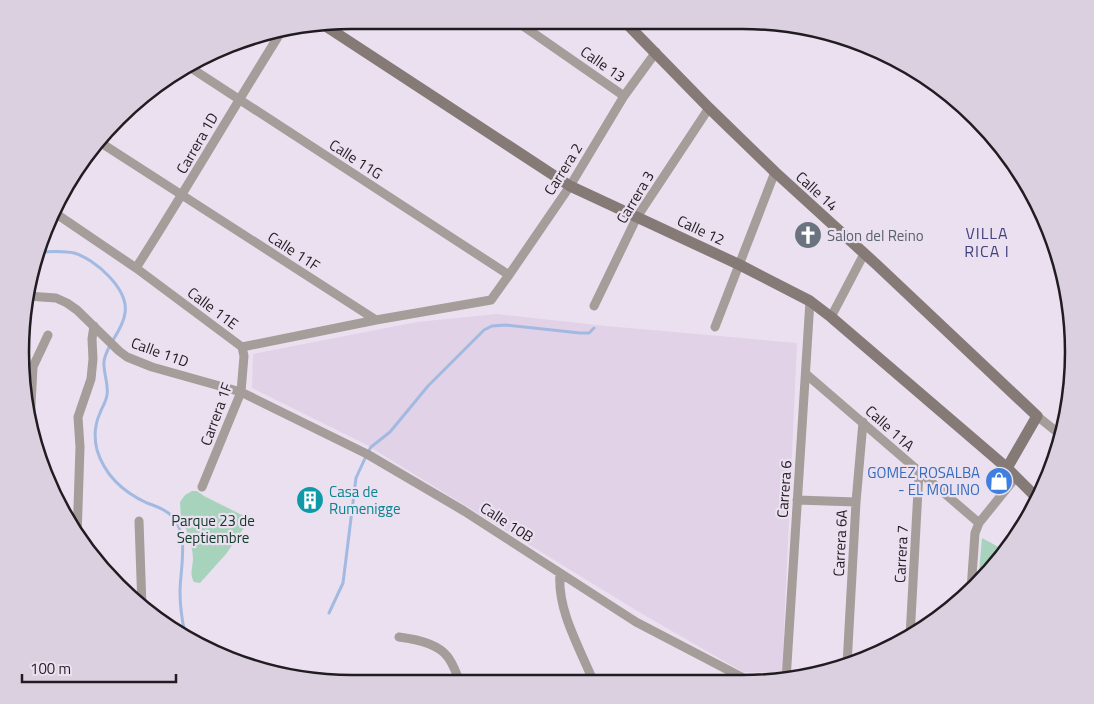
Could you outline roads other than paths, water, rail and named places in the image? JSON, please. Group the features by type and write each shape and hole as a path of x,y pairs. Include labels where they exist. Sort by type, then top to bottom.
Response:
{"street":[{"name":"Calle 12","path":"330,29 570,186 740,265 810,301 1007,468 1033,494"},
{"name":"Calle 13","path":"528,29 624,96"},
{"name":"Calle 14","path":"632,29 775,172 1037,416 1055,431"},
{"name":"Carrera 1D","path":"136,268 183,195 277,38"},
{"name":"Carrera 2","path":"376,320 491,300 570,186 624,96 656,52"},
{"name":"Calle 11G","path":"194,70 509,275"},
{"name":"Carrera 3","path":"594,306 637,217 709,108"},
{"name":"Calle 11F","path":"104,145 376,320"},
{"path":"716,328 775,172"},
{"name":"Calle 11E","path":"59,216 136,268 242,347 376,320"},
{"path":"831,317 864,254"},
{"name":"Calle 11D","path":"34,296 56,298 77,310 127,357 152,367 241,392"},
{"name":"Carrera 6","path":"787,672 810,301"},
{"path":"77,523 80,447 78,417 91,379 94,326"},
{"path":"29,374 48,335"},
{"name":"Carrera 1F","path":"202,487 241,392 244,356 242,347"},
{"path":"31,389 32,367"},
{"name":"Calle 11A","path":"806,374 978,523"},
{"name":"Calle 10B","path":"241,392 366,454 464,511 636,622 738,675"},
{"path":"1007,468 1037,416"},
{"name":"Carrera 6A","path":"847,658 856,502 863,422"},
{"name":"Carrera 7","path":"910,628 919,472"},
{"path":"972,580 975,533 978,523 1016,477"},
{"path":"797,500 856,502"},
{"path":"139,521 142,597"},
{"path":"560,573 559,586 565,614 591,675"},
{"path":"399,637 412,638 440,650 451,661 457,675"}],"waterway":[{"path":"45,252 65,252 82,256 109,276 122,294 125,304 124,319 108,348 104,361 107,391 106,400 97,422 96,445 100,459 116,482 138,499 169,513 179,526 183,554 180,598 184,628"},
{"path":"329,613 343,583 356,478 371,447 390,432 428,386 484,330 492,326 506,325 589,333 594,328"}],"place":[{"name":"Salon del Reino","path":"808,235"},
{"name":"GOMEZ ROSALBA - EL MOLINO","path":"999,481"},
{"name":"Casa de Rumenigge","path":"310,500"}],"district":[{"name":"VILLA RICA I","path":"987,242"}],"park label":[{"name":"Parque 23 de Septiembre","path":"213,528"}]}
